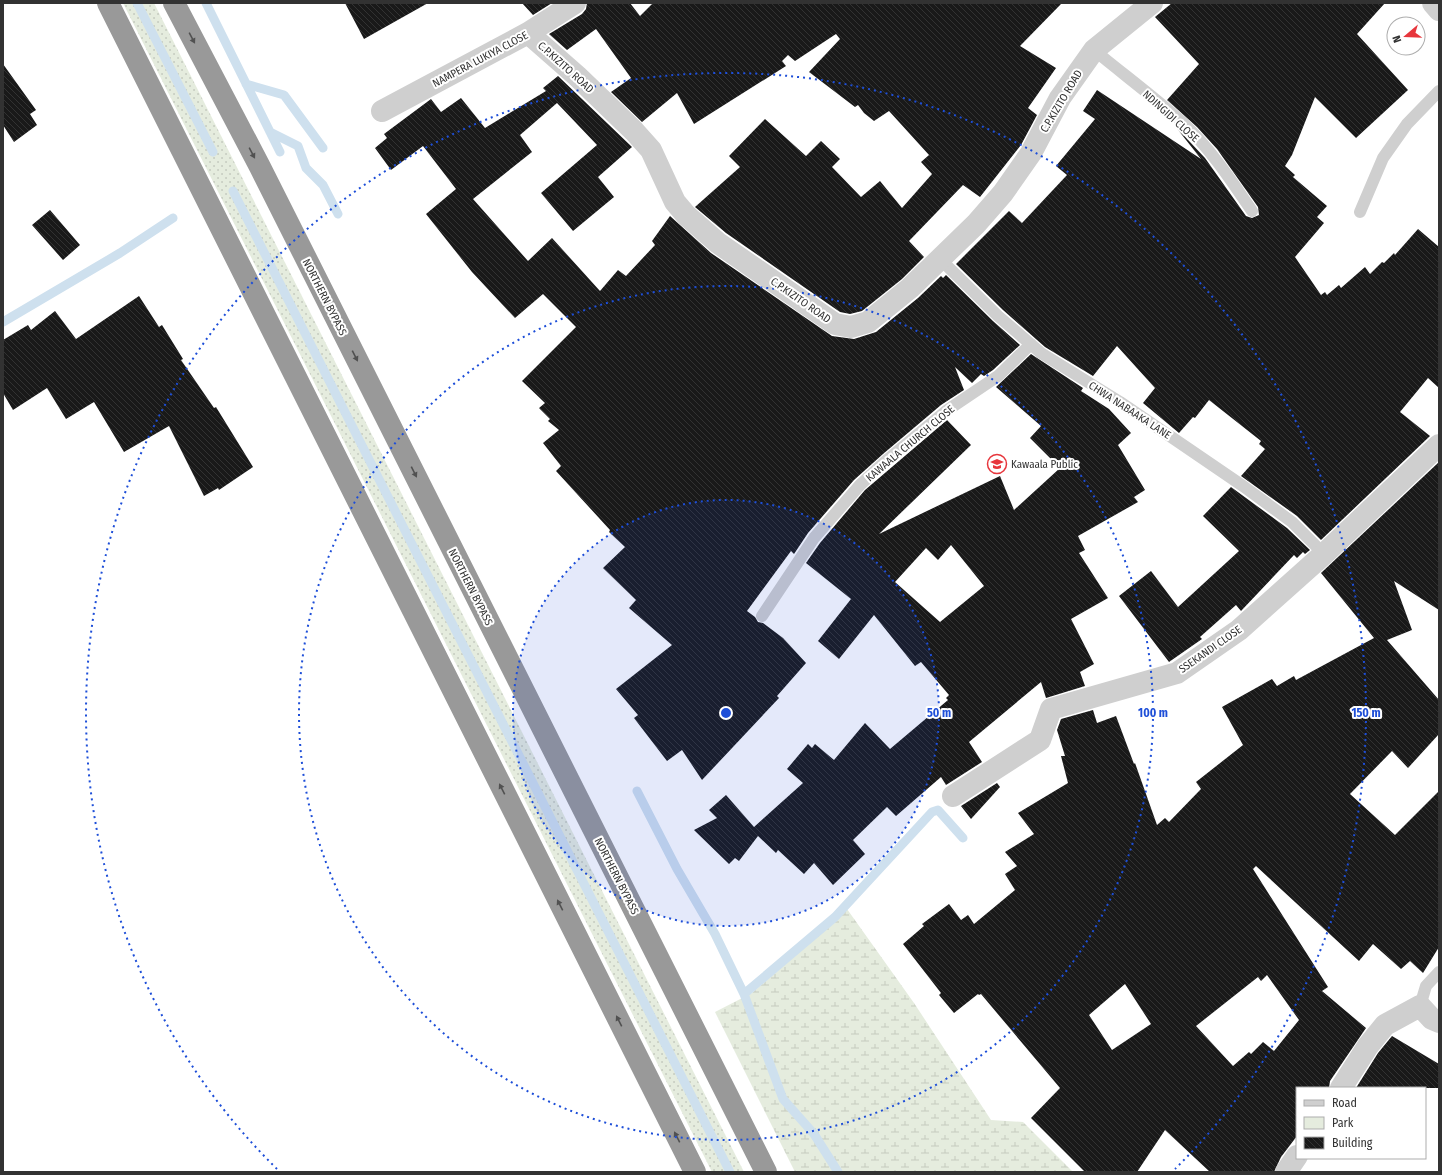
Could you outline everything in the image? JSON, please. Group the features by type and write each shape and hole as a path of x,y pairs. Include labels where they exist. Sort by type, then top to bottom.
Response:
{"highway":[{"path":"108,3 695,1172"},
{"name":"NORTHERN BYPASS","path":"174,3 267,182 766,1172"}],"street":[{"name":"NAMPERA LUKIYA CLOSE","path":"382,111 528,33 575,3"},
{"name":"C.P.KIZITO ROAD","path":"528,33 577,76 634,131 651,150 675,202 686,215 718,243 835,324 851,327 868,322 910,288 976,224 1003,193 1031,153 1074,75 1094,50 1152,3"},
{"path":"1432,3 1439,10"},
{"name":"SSEKANDI CLOSE","path":"953,796 1040,740 1051,709 1177,673 1239,630 1324,554 1439,445"},
{"path":"1342,1087 1368,1046 1385,1025 1420,1006 1432,1019 1439,1022"},
{"path":"1286,1172 1296,1157"}],"lane":[{"name":"NDINGIDI CLOSE","path":"1094,50 1182,122 1230,178 1252,211"},
{"path":"1360,212 1382,158 1407,124 1439,91"},
{"name":"CHWA NABAAKA LANE","path":"940,259 998,316 1041,353 1126,407 1243,486 1292,522 1324,554"},
{"name":"KAWAALA CHURCH CLOSE","path":"762,616 814,538 860,485 888,459 946,411 998,376 1031,344"},
{"path":"1420,1006 1426,986 1439,972"}],"green space":[{"path":"123,3 154,3 744,1172 712,1172"},
{"path":"847,909 914,1003 991,1120 1023,1122 1073,1172 795,1172 715,1012 752,993"}],"building":[{"path":"345,3 428,3 364,39"},
{"path":"522,3 552,3 533,15"},
{"path":"587,3 630,3 640,16 653,3 1062,3 1020,46 1056,68 1028,108 1037,115 1021,145 980,197 963,185 909,241 924,257 902,279 862,311 850,314 840,312 726,233 695,207 740,167 729,156 765,119 806,156 821,141 840,159 832,167 861,197 880,181 902,208 932,174 921,162 929,155 889,111 874,121 864,113 858,105 855,107 809,72 840,39 836,34 795,61 788,55 782,61 786,66 694,124 677,93 642,122 611,92 631,78 596,29 567,50 549,34 582,14 586,9"},
{"path":"1172,3 1385,3 1357,34 1408,90 1356,138 1315,97 1292,155 1285,166 1295,175 1293,177 1327,206 1317,217 1324,223 1295,257 1321,295 1325,292 1327,295 1339,285 1341,288 1365,267 1370,274 1382,262 1384,263 1394,253 1395,255 1418,229 1439,247 1439,388 1428,378 1400,412 1430,436 1321,540 1297,516 1241,476 1265,449 1259,444 1261,441 1209,400 1195,418 1193,417 1179,433 1143,403 1155,388 1117,346 1093,376 1045,347 1003,310 956,264 1009,211 1022,223 1067,175 1056,166 1095,119 1083,111 1097,90 1201,159 1175,126 1205,158 1246,216 1252,218 1259,215 1258,207 1217,149 1197,127 1167,100 1199,64 1155,17"},
{"path":"3,64 36,110 30,114 37,125 14,142 3,125"},
{"path":"558,76 632,147 598,177 614,197 573,231 541,193 597,145 557,103 520,135 532,152 473,199 528,261 552,238 600,291 618,270 626,276 655,245 652,241 670,216 711,253 832,336 854,339 876,332 918,298 941,276 943,278 946,275 1020,345 993,370 984,376 981,374 972,383 955,367 964,390 941,405 854,480 808,533 794,554 791,551 747,611 755,617 758,622 763,623 783,638 806,663 777,696 779,698 702,780 682,750 667,761 634,718 638,715 616,689 672,645 629,608 636,600 603,568 625,547 609,532 610,530 556,471 561,466 543,443 559,430 548,421 550,419 539,408 545,403 522,381 576,327 543,294 515,318 472,272 426,214 456,189 423,146 391,170 375,148 387,138 384,134 431,99 441,112 461,98 485,128 546,91 543,88"},
{"path":"50,210 80,245 63,260 32,225"},
{"path":"139,296 159,327 162,325 183,359 181,360 214,408 216,407 253,467 219,490 218,488 204,496 169,426 124,452 94,402 66,419 47,388 13,410 3,393 3,340 28,325 31,330 55,311 76,339"},
{"path":"1031,354 1083,388 1081,391 1109,409 1131,433 1118,445 1145,490 1134,497 1138,502 1078,536 1085,550 1079,553 1108,598 1071,619 1094,664 1080,672 1085,686 1046,698 1041,682 969,742 982,762 946,785 941,777 896,816 887,807 853,840 865,854 833,885 814,863 804,874 778,850 776,853 758,836 739,861 735,858 729,864 694,830 717,818 709,810 726,795 754,827 803,783 787,769 808,744 812,748 815,744 834,760 865,723 890,749 948,700 946,698 949,695 921,662 915,666 874,615 839,659 818,641 851,599 806,563 820,543 865,490 947,420 971,445 879,534 1000,476 1014,510 1060,468 1030,438 1041,426 996,387","holes":["951,545 984,586 940,622 895,582 926,548 938,560"]},
{"path":"1439,462 1439,610 1394,581 1412,630 1387,640 1439,700 1439,734 1408,768 1392,751 1350,794 1395,835 1439,791 1439,947 1423,973 1410,961 1401,969 1373,944 1359,961 1256,866 1253,869 1328,987 1322,991 1366,1028 1330,1081 1329,1087 1296,1087 1296,1137 1281,1157 1274,1172 1210,1172 1165,1130 1137,1172 1085,1172 1031,1118 1060,1088 981,994 978,994 954,1013 939,995 941,993 903,944 924,926 922,924 949,904 961,920 968,915 974,924 1015,890 1005,874 1017,866 1005,852 1034,834 1018,813 1068,783 1061,756 1065,756 1057,730 1061,719 1093,710 1097,723 1116,716 1134,764 1135,763 1157,825 1165,818 1169,822 1201,789 1196,782 1243,745 1222,707 1272,679 1277,686 1294,676 1296,680 1374,638 1321,573","holes":["1267,975 1299,1020 1274,1051 1263,1042 1251,1054 1249,1052 1233,1066 1196,1026 1258,977 1261,981","1125,984 1151,1024 1112,1050 1089,1015"]},
{"path":"1231,487 1287,528 1310,550 1305,554 1303,552 1297,558 1294,555 1241,611 1236,605 1200,637 1202,639 1169,662 1119,596 1151,571 1178,607 1239,551 1203,516"},
{"path":"997,783 1000,787 971,819 961,806"},
{"path":"1392,1036 1439,1064 1439,1088 1357,1087 1378,1053"}],"waterway":[{"path":"137,3 213,152"},
{"path":"206,3 280,152"},
{"path":"246,84 284,95 323,148"},
{"path":"270,132 298,146 306,168 323,185 338,214"},
{"path":"233,191 730,1172"},
{"path":"3,322 120,253 173,218"},
{"path":"637,791 677,869 715,934 744,994 783,1099 814,1134 838,1172"},
{"path":"744,994 835,917 932,812 938,810 963,838"}],"place":[{"name":"Kawaala Public","path":"997,464"}]}
